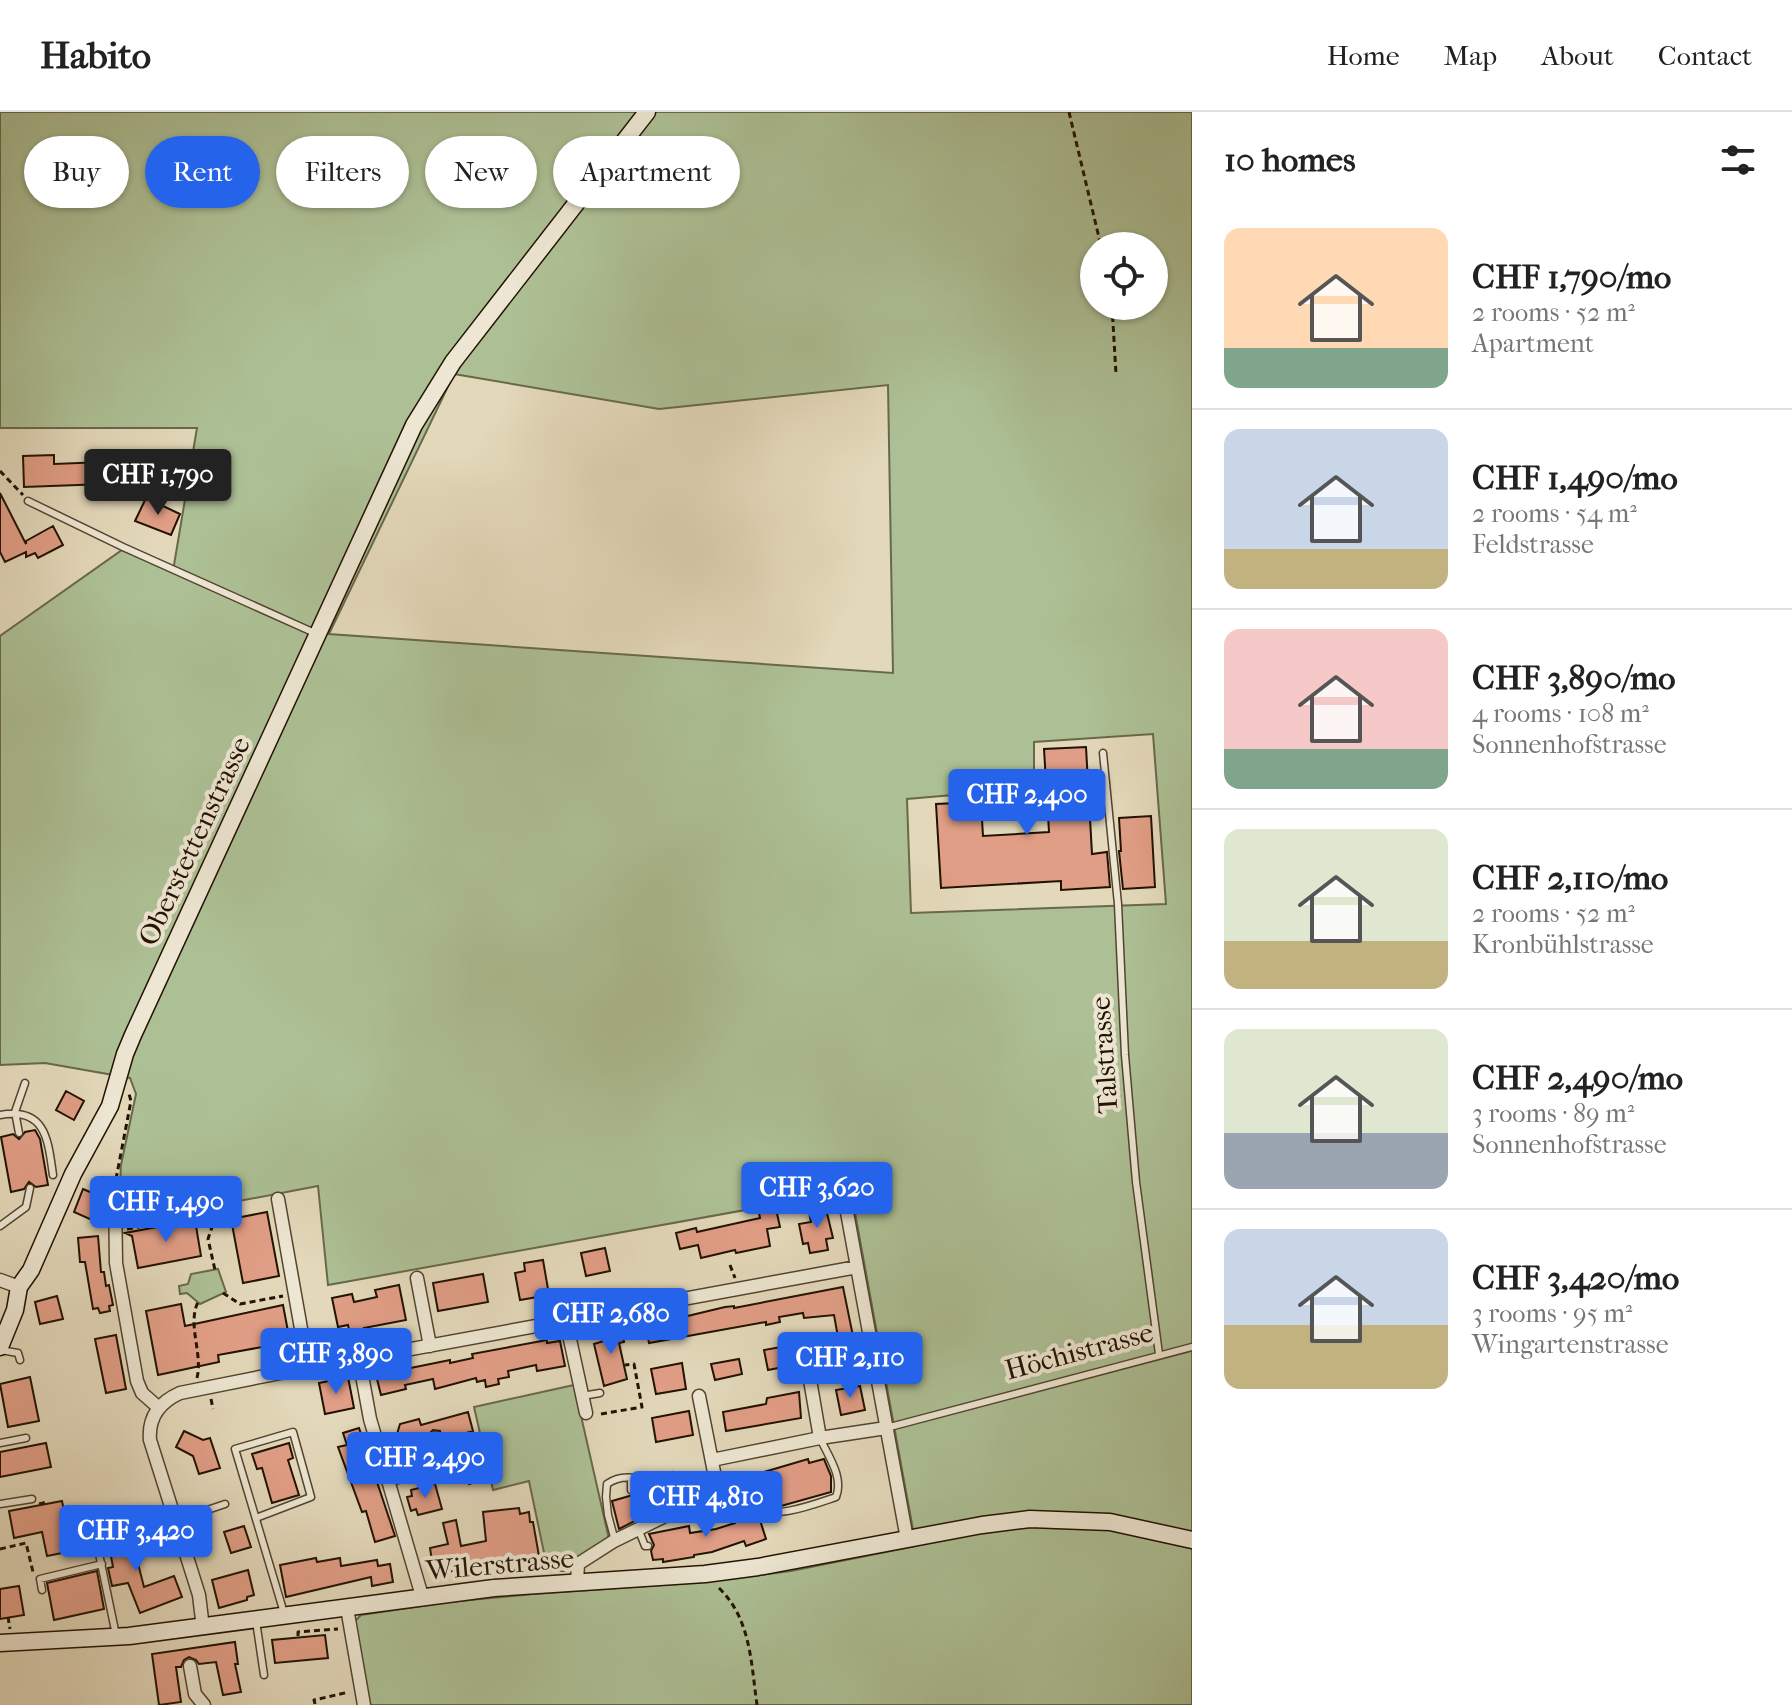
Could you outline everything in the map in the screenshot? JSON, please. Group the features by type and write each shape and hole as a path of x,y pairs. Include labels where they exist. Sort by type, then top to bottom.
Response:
{"street":[{"name":"Oberstettenstrasse","path":"0,1349 15,1310 19,1287 31,1270 73,1174 103,1121 133,1035 414,425 453,362 647,112"},
{"path":"115,1191 116,1263 137,1381 142,1393 159,1408"},
{"path":"844,1196 907,1539"},
{"path":"278,1199 308,1368"},
{"path":"203,1628 199,1595 150,1440 151,1422 159,1408 171,1397 180,1393 275,1379 308,1368 857,1267"},
{"path":"417,1278 430,1346"},
{"path":"0,1280 19,1287"},
{"path":"566,1321 586,1413"},
{"path":"359,1359 370,1419 422,1596"},
{"path":"810,1380 820,1438"},
{"path":"699,1396 712,1471"},
{"path":"577,1582 578,1564 665,1516 712,1471 820,1438 886,1428"},
{"name":"Wilerstrasse","path":"5,1638 116,1637 256,1621 422,1596 705,1574 982,1525 1053,1518 1136,1526 1192,1540"},
{"path":"347,1608 364,1705"},
{"path":"190,1666 194,1690 204,1705"}],"lane":[{"path":"28,501 317,634"},
{"name":"Talstrasse","path":"1103,753 1118,904 1125,1055 1136,1182 1159,1354"},
{"path":"19,1133 15,1112 25,1083"},
{"path":"0,1115 15,1112 34,1118 45,1132 53,1175"},
{"path":"0,1226 26,1207 30,1188"},
{"name":"Höchistrasse","path":"886,1428 1192,1347"},
{"path":"0,1349 18,1353 20,1360"},
{"path":"582,1396 600,1393"},
{"path":"256,1518 311,1497 293,1432 235,1449 285,1617"},
{"path":"435,1435 445,1472"},
{"path":"0,1443 26,1438"},
{"path":"712,1471 749,1508 772,1513 820,1502 836,1497 839,1489 836,1473 820,1438"},
{"path":"389,1483 406,1477 445,1472 459,1476"},
{"path":"631,1478 631,1490"},
{"path":"615,1541 606,1497 607,1484 615,1479 644,1480 655,1491 665,1516"},
{"path":"0,1504 32,1499"},
{"path":"175,1521 225,1504"},
{"path":"93,1525 116,1637"},
{"path":"639,1531 645,1546 648,1546"},
{"path":"42,1590 40,1579 102,1564"},
{"path":"256,1621 264,1675"}],"path":[{"path":"1069,112 1098,232"},
{"path":"1113,320 1116,374"},
{"path":"0,471 28,501"},
{"path":"115,1191 118,1157 132,1097 125,1092"},
{"path":"115,1231 200,1216 211,1221 208,1239 215,1270"},
{"path":"730,1265 736,1282"},
{"path":"223,1293 240,1304 295,1294"},
{"path":"196,1382 200,1366 193,1313 198,1302"},
{"path":"601,1414 642,1407 634,1364 625,1365"},
{"path":"210,1395 213,1409"},
{"path":"0,1549 26,1543 33,1573"},
{"path":"705,1574 732,1600 744,1622 757,1705"},
{"path":"5,1638 8,1617"},
{"path":"298,1636 298,1632 344,1628"},
{"path":"315,1704 314,1700 361,1689"}],"green space":[{"path":"0,112 1192,112 1192,1705 369,1705 355,1621 361,1615 449,1602 703,1582 791,1571 916,1546 851,1191 328,1285 318,1186 118,1224 121,1165 136,1094 130,1078 45,1063 0,1065 0,636 122,550 173,571 197,428 0,428","holes":["454,374 659,409 888,385 893,673 329,634","1153,734 1166,904 911,913 907,799 1034,788 1034,742"]},
{"path":"218,1269 226,1292 200,1304 187,1293 180,1294 179,1286 188,1284 191,1274"},
{"path":"574,1385 609,1539 564,1566 564,1571 551,1571 547,1567 529,1481 493,1490 474,1407"}],"building":[{"path":"54,455 54,464 104,462 105,484 24,487 23,456"},
{"path":"0,493 26,544 26,541 53,526 63,545 38,558 35,553 26,557 26,552 5,562 0,552"},
{"path":"146,498 180,514 171,535 135,521"},
{"path":"1086,747 1092,854 1107,852 1110,887 1061,890 1061,881 941,888 936,804 981,802 983,836 1049,832 1044,749"},
{"path":"1151,816 1155,887 1123,889 1119,818"},
{"path":"66,1091 84,1101 74,1120 56,1110"},
{"path":"35,1130 40,1139 48,1185 36,1187 29,1182 24,1189 11,1192 1,1137 13,1134 19,1139 25,1132"},
{"path":"83,1189 102,1197 92,1220 74,1212"},
{"path":"825,1205 833,1238 826,1239 828,1250 810,1253 808,1243 803,1244 799,1224 811,1222 808,1208"},
{"path":"776,1209 780,1227 767,1229 770,1246 701,1258 698,1245 680,1249 676,1233 696,1228 697,1232 760,1218 759,1213"},
{"path":"267,1212 279,1276 243,1283 231,1219"},
{"path":"195,1220 201,1256 138,1268 132,1236 125,1233"},
{"path":"98,1236 101,1272 104,1272 106,1286 109,1285 113,1305 109,1306 110,1311 100,1313 98,1308 93,1309 85,1262 80,1262 78,1238"},
{"path":"605,1248 610,1271 586,1276 581,1253"},
{"path":"543,1260 549,1295 520,1300 515,1273 525,1271 524,1263"},
{"path":"483,1274 488,1302 438,1311 433,1283"},
{"path":"399,1285 406,1320 364,1328 365,1331 350,1334 348,1325 338,1327 332,1298 352,1294 354,1302 377,1297 375,1290"},
{"path":"843,1287 855,1346 842,1349 844,1361 815,1366 814,1361 768,1370 764,1350 838,1337 834,1315 804,1318 803,1313 779,1317 780,1322 766,1325 766,1322 649,1343 645,1321 674,1315 675,1319 725,1307 734,1308"},
{"path":"57,1296 63,1319 40,1324 35,1302"},
{"path":"181,1304 185,1326 283,1305 290,1342 218,1355 219,1362 158,1375 146,1311"},
{"path":"612,1321 614,1327 621,1326 624,1342 619,1343 627,1379 604,1386 594,1344 607,1340 604,1323"},
{"path":"116,1335 126,1389 106,1393 95,1339"},
{"path":"547,1340 547,1343 560,1341 565,1366 537,1371 536,1365 508,1371 509,1377 498,1379 499,1384 486,1387 485,1380 477,1382 476,1378 435,1389 433,1379 405,1385 406,1389 381,1395 376,1375 450,1360 450,1363 473,1358 472,1354"},
{"path":"739,1359 742,1374 715,1380 711,1364"},
{"path":"682,1363 686,1389 656,1394 651,1369"},
{"path":"30,1377 39,1421 8,1427 0,1384"},
{"path":"348,1377 354,1408 325,1414 319,1383"},
{"path":"860,1386 865,1410 841,1415 836,1390"},
{"path":"799,1392 801,1418 726,1431 723,1412 766,1404 767,1398"},
{"path":"689,1411 693,1435 656,1442 652,1418"},
{"path":"468,1412 473,1431 442,1440 440,1431 433,1430 429,1434 431,1443 422,1453 404,1458 397,1434 400,1424 419,1419 421,1425"},
{"path":"359,1428 395,1536 375,1542 366,1511 362,1512 338,1447 347,1445 343,1433"},
{"path":"184,1431 203,1440 210,1438 220,1468 199,1474 193,1456 176,1447"},
{"path":"46,1443 51,1467 0,1477 0,1452"},
{"path":"289,1443 293,1458 288,1460 299,1495 272,1503 262,1468 257,1469 252,1454"},
{"path":"808,1459 809,1463 824,1459 831,1476 831,1492 781,1506 760,1505 746,1499 743,1487 766,1480 764,1472"},
{"path":"477,1461 483,1480 469,1484 463,1463"},
{"path":"672,1472 677,1495 667,1502 659,1486 663,1485 660,1474"},
{"path":"435,1484 442,1509 418,1515 416,1509 411,1511 407,1497 412,1496 411,1490"},
{"path":"647,1491 656,1510 619,1529 612,1501"},
{"path":"62,1501 72,1551 47,1556 42,1532 14,1538 9,1511"},
{"path":"519,1508 520,1514 529,1512 539,1556 434,1574 430,1548 448,1544 443,1523 456,1520 461,1546 486,1541 483,1512"},
{"path":"745,1513 759,1517 766,1539 746,1546 744,1541 694,1557 663,1562 663,1559 653,1560 651,1551 654,1545 649,1534 689,1526 690,1533 716,1529 735,1523 733,1517"},
{"path":"122,1521 128,1554 135,1552 144,1587 174,1576 182,1597 140,1613 128,1583 112,1586 108,1568 113,1567 105,1524"},
{"path":"244,1526 251,1547 231,1553 224,1532"},
{"path":"316,1558 317,1562 340,1558 341,1566 377,1560 378,1566 390,1564 393,1582 372,1586 371,1577 286,1597 280,1565"},
{"path":"248,1570 254,1595 219,1608 212,1580"},
{"path":"97,1571 104,1609 54,1620 47,1583"},
{"path":"19,1586 24,1615 0,1619 0,1589"},
{"path":"325,1635 328,1658 275,1663 272,1640"},
{"path":"235,1642 238,1664 235,1664 241,1692 223,1695 216,1662 199,1664 189,1657 181,1667 176,1667 181,1702 159,1705 152,1654"}]}
